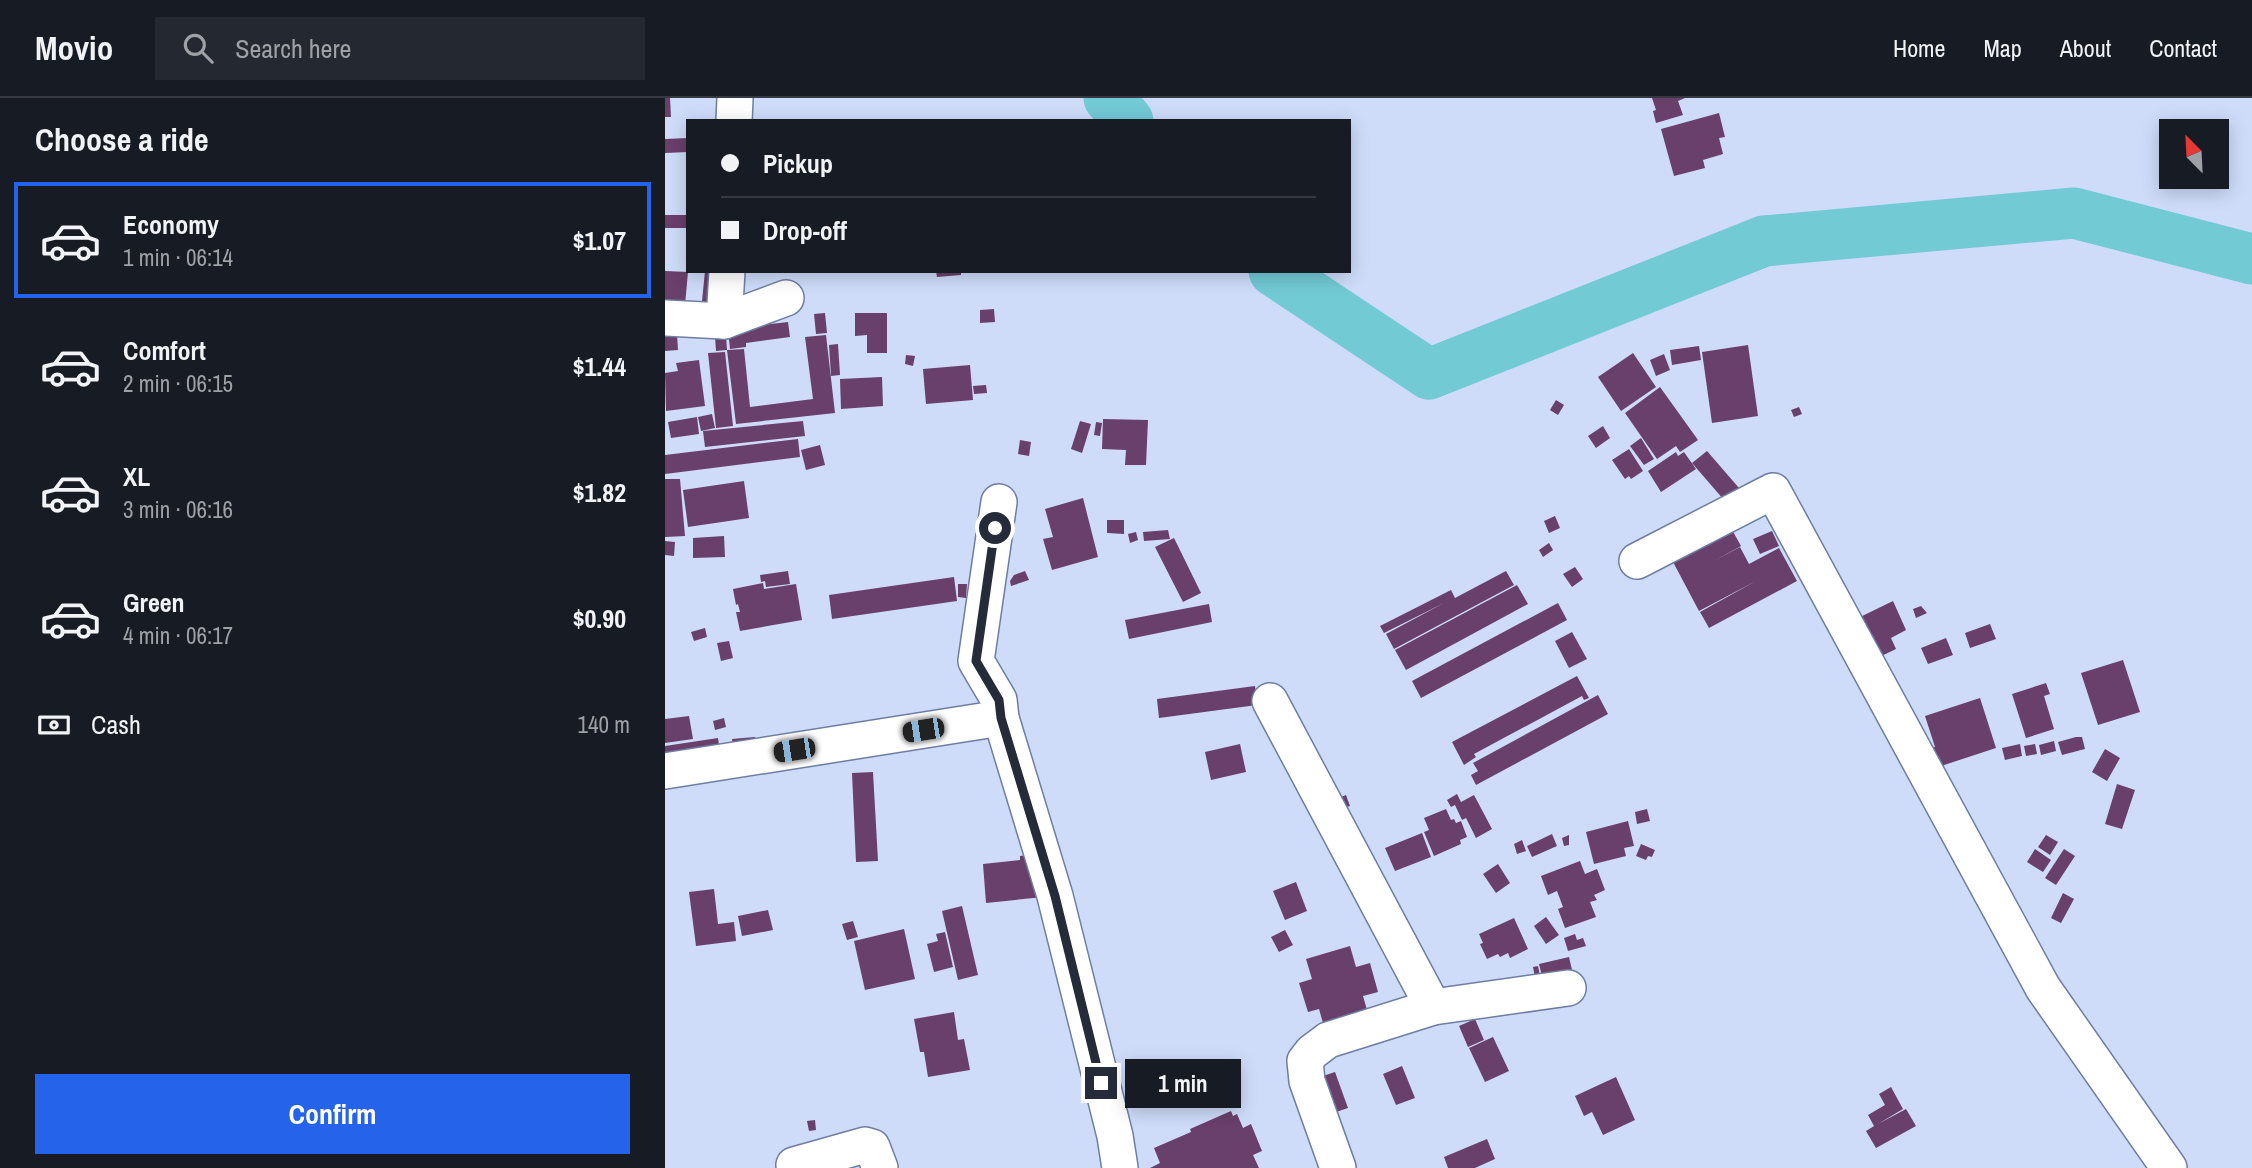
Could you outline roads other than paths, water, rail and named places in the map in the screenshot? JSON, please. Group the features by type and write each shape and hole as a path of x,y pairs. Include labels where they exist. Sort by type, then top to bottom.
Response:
{"street":[{"path":"734,119 735,98"},
{"path":"724,321 727,273"},
{"path":"665,317 724,321 786,298"},
{"path":"1637,561 1773,491 2043,988 2169,1168"},
{"path":"999,502 976,661 999,700 1001,718 1055,896 1115,1136 1120,1168"},
{"path":"1270,701 1433,1007"},
{"path":"665,771 1001,718"},
{"path":"1338,1168 1307,1081 1305,1061 1312,1052 1328,1040 1433,1007 1568,988"},
{"path":"794,1165 865,1145 872,1147 880,1168"}],"waterway":[{"path":"1109,98 1126,119"},
{"path":"1277,273 1429,374 1764,241 2074,213 2252,259"}]}
